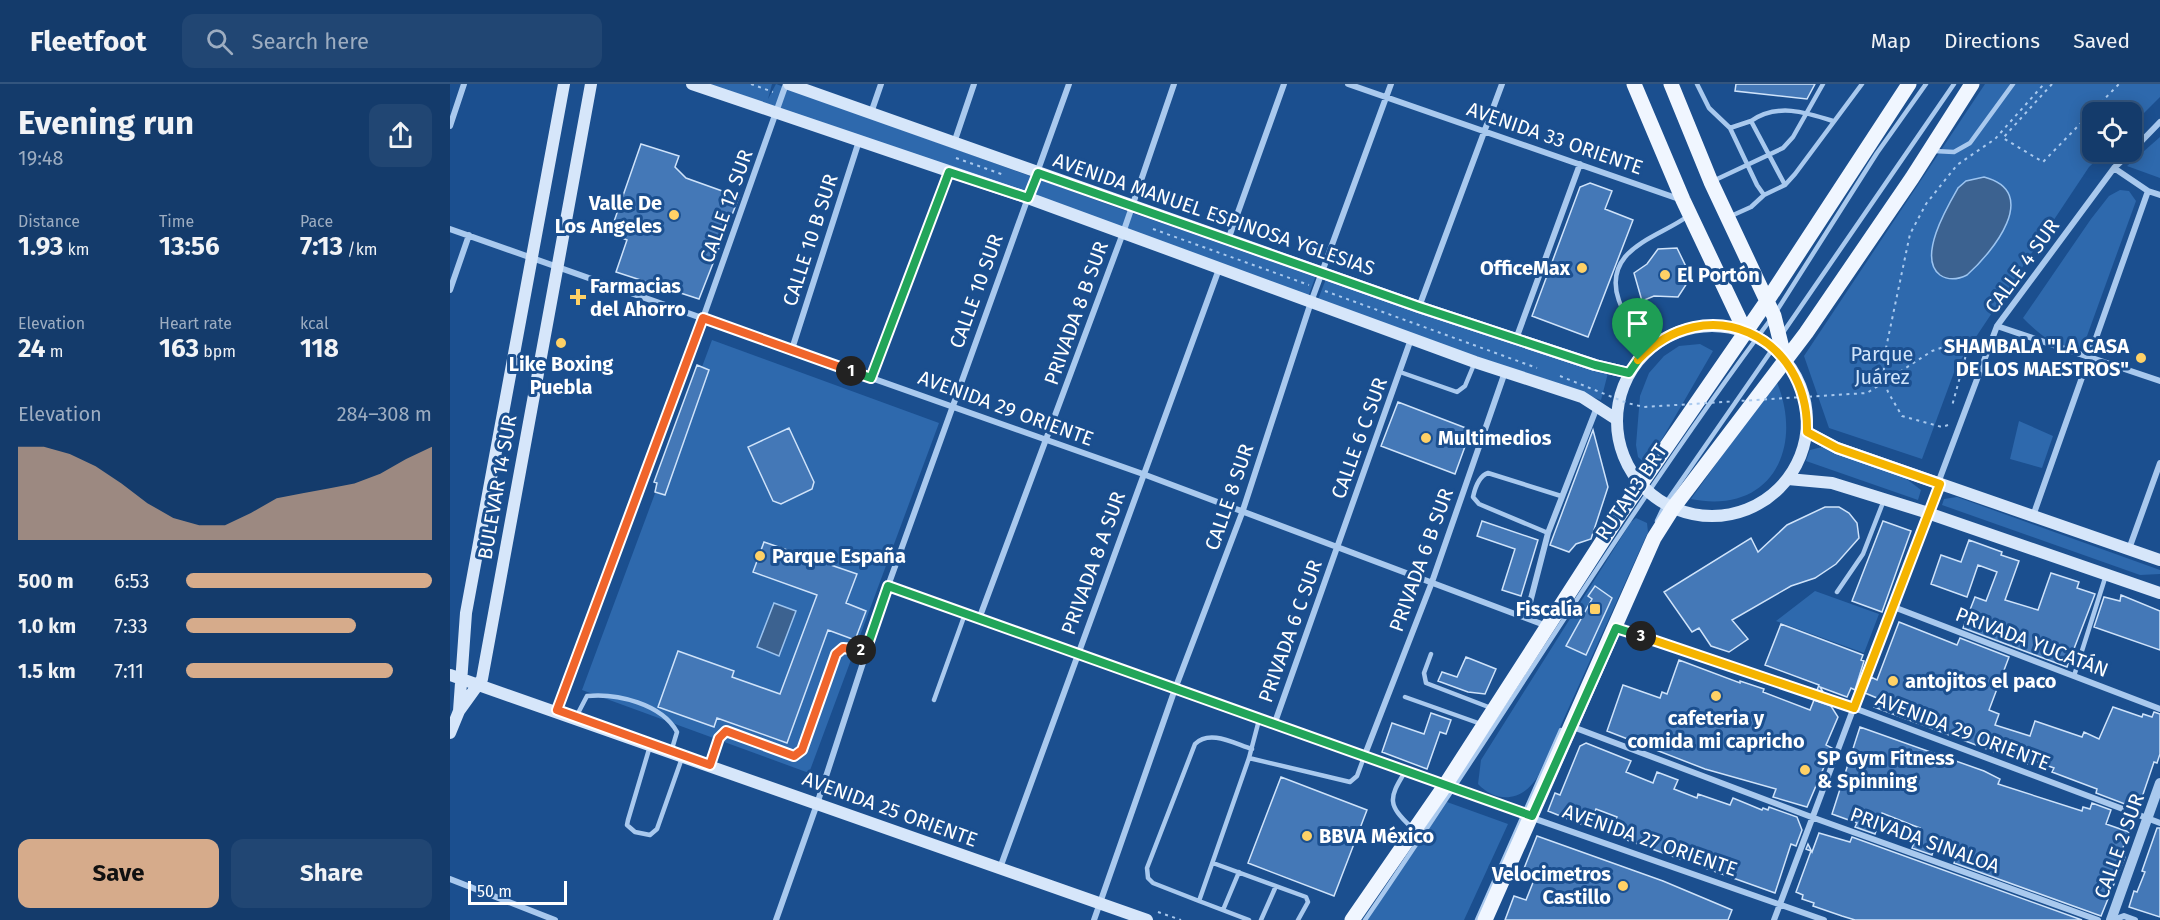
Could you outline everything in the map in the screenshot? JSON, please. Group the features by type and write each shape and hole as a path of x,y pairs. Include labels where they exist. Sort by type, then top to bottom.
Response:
{"main road":[{"name":"BULEVAR 14 SUR","path":"459,711 455,677 564,84"},
{"name":"BULEVAR 14 SUR","path":"479,684 483,679 591,84"},
{"path":"692,84 1028,198 1475,362 1582,397 1616,419"},
{"path":"1634,84 1690,215 1751,334"},
{"path":"1671,84 1711,182 1774,316 1777,342 1804,394 1807,432 1800,457 1788,478 1764,500 1735,513 1714,516 1693,514 1669,506 1645,489 1622,454 1616,419 1620,395 1629,373 1648,349 1684,330 1704,326 1725,326 1777,342"},
{"path":"1352,920 1414,830 1449,789 1483,725 1547,626 1645,489 1751,334 1767,301 1909,84"},
{"path":"1485,919 1567,724 1616,628 1669,506 1785,360 1929,151 1972,84"},
{"name":"AVENIDA MANUEL ESPINOSA YGLESIAS","path":"786,88 954,142 1419,307 1595,365 1629,373"},
{"path":"1807,432 1837,448 2160,560"},
{"path":"1788,478 1818,480 1884,500 2160,593"},
{"name":"AVENIDA 25 ORIENTE","path":"455,677 557,710 1147,920"},
{"path":"450,734 459,711 479,684"}],"street":[{"path":"450,126 464,84"},
{"path":"870,114 881,84"},
{"path":"954,142 974,84"},
{"name":"CALLE 10 SUR","path":"776,920 951,405 1069,84"},
{"name":"PRIVADA 8 B SUR","path":"979,619 1123,233 1174,84"},
{"path":"1228,241 1284,84"},
{"name":"AVENIDA 33 ORIENTE","path":"1348,84 1683,200"},
{"name":"CALLE 8 SUR","path":"1094,920 1175,689 1242,513 1311,302 1390,84"},
{"path":"1419,307 1502,84"},
{"name":"CALLE 12 SUR","path":"557,710 786,88"},
{"name":"CALLE 4 SUR","path":"2142,140 2160,122"},
{"name":"CALLE 10 B SUR","path":"792,349 859,141"},
{"name":"CALLE 4 SUR","path":"1774,920 1814,818 1891,606 1940,484 1997,326 2120,162"},
{"path":"1516,339 1580,164"},
{"path":"2114,168 2148,191 2160,195"},
{"path":"871,378 949,172"},
{"path":"2033,517 2148,191"},
{"name":"AVENIDA 29 ORIENTE","path":"450,229 1143,474 1547,626"},
{"path":"450,290 469,235"},
{"name":"PRIVADA 8 A SUR","path":"1000,869 1219,269"},
{"path":"1997,326 2090,355 2160,381"},
{"name":"CALLE 6 C SUR","path":"1337,548 1411,339"},
{"name":"PRIVADA 6 B SUR","path":"1364,757 1432,582 1505,372"},
{"path":"1526,618 1548,533 1597,406"},
{"path":"2128,550 2160,463"},
{"name":"PRIVADA 6 C SUR","path":"1274,725 1337,548"},
{"name":"AVENIDA 27 ORIENTE","path":"888,586 1449,789 1824,920"},
{"name":"PRIVADA YUCATÁN","path":"1891,606 2160,709"},
{"name":"AVENIDA 29 ORIENTE","path":"1616,628 1854,708 2160,823"},
{"name":"PRIVADA SINALOA","path":"1567,724 1814,818 2098,920"},
{"name":"CALLE 2 SUR","path":"2112,920 2160,783"},
{"path":"450,879 555,920"},
{"path":"2112,920 2124,916 2135,920"}],"lane":[{"path":"1706,84 1698,86 1709,108 1730,128 1764,195"},
{"path":"1711,182 1783,148 1793,137 1823,84"},
{"path":"1728,218 1751,207 1764,195 1785,185 1806,161 1862,84"},
{"path":"1751,334 1774,316 1877,153 1926,84"},
{"path":"1567,724 1669,506 1777,342 1954,84"},
{"path":"1929,151 1954,152 1970,143 2013,84"},
{"path":"1730,128 1781,110 1806,113 1833,121"},
{"path":"1751,121 1785,185"},
{"path":"1648,349 1620,306 1616,290 1617,274 1625,257 1690,215"},
{"path":"1400,372 1457,392 1465,386 1475,362"},
{"path":"1548,533 1479,504 1473,497 1474,491 1480,478 1488,473 1561,496"},
{"name":"RUTA L3 BRT","path":"1365,920 1645,489"},
{"path":"1837,592 1863,554 1884,500"},
{"path":"2074,676 2106,575"},
{"path":"934,700 965,614"},
{"path":"710,765 719,738 726,731 789,756 799,754 836,654 843,648 866,650"},
{"path":"1431,654 1424,673 1426,683 1494,708"},
{"path":"576,717 587,696 611,695 658,711 670,719 677,732 677,754 657,829 650,835 634,832 627,825 651,744"},
{"path":"1406,697 1483,725"},
{"path":"1200,901 1250,758 1259,720"},
{"path":"1249,920 1153,883 1148,878 1147,868 1195,744 1200,739 1212,736 1252,750"},
{"path":"1250,758 1350,782 1357,776 1364,757"},
{"path":"1405,772 1393,790 1392,798 1397,813 1414,830"},
{"path":"1213,863 1306,897 1308,902 1298,920"},
{"path":"1223,910 1239,872"},
{"path":"1261,920 1276,886"}],"path":[{"path":"751,84 786,88"},
{"path":"1962,420 1942,427 1902,416 1888,392 1883,377 1886,348 1910,234 1926,204 1957,165 1995,139 2044,84"},
{"path":"2052,84 2003,138 2043,162 2119,84"},
{"path":"946,154 1012,178"},
{"path":"1150,228 1538,368"},
{"path":"1560,376 1644,407 1867,393 1932,351 1955,343 1969,344 1952,406"}],"green space":[{"path":"707,84 772,84 768,99 776,84 1126,211 1316,275 1308,297"},
{"name":"Parque Juárez","path":"1985,84 2160,84 2160,97 2142,115 2142,102 2082,102 2082,162 2094,162 1956,367 1922,459 1829,428 1804,356"},
{"path":"2160,137 2160,178 2127,166 2132,162 2142,162 2142,153"},
{"path":"2120,190 2129,191 2136,201 2083,347 2066,347 2035,330 2023,318 2091,219 2109,196"},
{"path":"1326,279 1608,373 1601,400 1317,302"},
{"name":"Parque España","path":"712,340 939,423 809,773 582,690"},
{"path":"1700,344 1713,351 1647,465 1638,457 1636,445 1640,396 1649,373 1664,356 1679,346"},
{"path":"1776,380 1784,405 1786,430 1783,452 1774,471 1761,486 1742,497 1719,501 1691,499"},
{"path":"2019,421 2053,436 2042,468 2010,459"},
{"path":"1822,447 1900,474 1921,490 1918,500 1806,461 1810,450"},
{"path":"1957,497 2160,570 2160,574 2140,575 1942,505 1944,499"},
{"path":"1636,518 1647,523 1648,532 1538,776 1526,790 1518,795 1502,797 1486,791 1478,784 1481,760 1631,522"},
{"path":"1815,591 1879,614 1864,653 1776,621"},
{"path":"1447,802 1508,824 1464,920 1367,920"}],"shaded area":[{"path":"1984,177 2001,185 2009,196 2011,209 2007,223 1988,253 1967,275 1954,279 1943,277 1934,267 1932,257 1936,232 1941,219 1958,188 1966,181"},
{"path":"774,603 796,611 779,656 757,647"}],"building":[{"path":"1736,84 1815,84 1807,99 1735,91"},
{"name":"Valle De Los Angeles","path":"641,144 679,156 675,167 686,178 739,197 699,299 616,272 627,240 610,233"},
{"name":"OfficeMax","path":"1590,183 1612,191 1605,209 1633,220 1588,337 1532,316 1580,187"},
{"path":"1677,248 1691,277 1678,297 1654,296 1642,301 1634,273 1647,264 1658,249"},
{"path":"697,365 709,370 665,495 655,492 657,483 654,482"},
{"name":"Multimedios","path":"1398,402 1471,430 1455,474 1381,446"},
{"path":"789,428 814,482 812,489 781,504 773,501 748,447"},
{"path":"1593,430 1608,487 1591,539 1576,544 1569,552 1550,545"},
{"path":"1825,507 1839,507 1849,513 1857,523 1859,538 1836,564 1815,578 1791,586 1732,620 1748,639 1729,652 1711,646 1699,628 1692,632 1664,592 1751,538 1758,552 1787,525"},
{"path":"1482,521 1538,540 1521,596 1502,590 1515,549 1477,536"},
{"path":"1883,521 1911,531 1882,612 1852,601"},
{"path":"1969,540 2019,561 2005,600 2038,610 2051,573 2079,582 2077,588 2095,594 2067,667 1963,628 1975,597 1986,601 1997,572 1978,565 1967,597 1931,584 1941,555 1961,562"},
{"path":"764,542 857,574 846,603 866,611 855,640 828,630 787,743 717,718 714,727 658,707 678,651 734,671 732,677 780,694 817,595 753,572"},
{"path":"1595,586 1612,598 1586,655 1566,646 1592,599 1588,596"},
{"path":"2121,595 2160,611 2160,650 2094,627 2104,597 2120,601"},
{"path":"1899,622 1957,645 1960,638 2009,657 1989,710 1999,714 1995,725 2030,736 2035,721 2082,737 2084,732 2099,739 2113,707 2142,717 2143,714 2152,717 2154,712 2160,714 2160,754 2157,763 2154,762 2138,809 2096,793 2097,789 2052,772 2054,768 2029,759 2027,764 1874,707 1877,698 1865,693 1871,677 1877,680"},
{"path":"1781,624 1863,655 1861,660 1864,661 1855,690 1851,688 1847,697 1820,687 1823,692 1817,690 1819,685 1765,665"},
{"path":"1466,657 1496,669 1485,694 1468,692 1438,681 1442,672 1457,677"},
{"path":"1679,660 1740,683 1740,681 1764,689 1763,692 1810,710 1814,700 1831,706 1838,717 1826,745 1832,748 1807,807 1773,797 1776,789 1705,769 1607,731 1623,685 1660,698 1662,692 1667,694"},
{"path":"1431,713 1451,720 1446,734 1440,732 1427,769 1382,752 1392,723 1424,734"},
{"path":"1860,727 1984,771 2000,779 1998,784 2082,811 2083,807 2090,809 2092,803 2111,810 2106,824 2129,832 2120,855 2125,857 2101,916 1954,863 1958,853 1935,844 1932,855 1912,848 1920,828 1882,813 1875,834 1855,827 1857,823 1832,814"},
{"path":"1586,743 1631,761 1626,772 1653,783 1657,772 1678,780 1674,789 1697,798 1698,794 1730,805 1733,798 1762,810 1763,808 1768,810 1769,807 1797,817 1802,830 1796,846 1791,844 1775,893 1610,834 1617,817 1596,809 1588,827 1548,811 1555,793 1560,795 1580,746"},
{"name":"BBVA México","path":"1281,777 1367,810 1334,896 1248,863"},
{"path":"2157,828 2160,828 2160,917 2129,907 2134,891 2137,892 2145,872 2142,871"},
{"path":"1819,833 1850,842 1852,837 2082,920 1855,920 1842,916 1813,906 1814,903 1802,899 1803,895 1796,892 1811,851 1806,849 1808,844 1812,852"},
{"path":"1537,836 1663,881 1732,910 1728,920 1505,920 1514,896 1526,900 1534,880 1521,876"}],"place":[{"name":"Valle De Los Angeles","path":"674,215"},
{"name":"OfficeMax","path":"1582,268"},
{"name":"El Portón","path":"1665,275"},
{"name":"Farmacias del Ahorro","path":"578,297"},
{"name":"Like Boxing Puebla","path":"561,343"},
{"name":"SHAMBALA \"LA CASA DE LOS MAESTROS\"","path":"2141,358"},
{"name":"Multimedios","path":"1426,438"},
{"name":"Parque España","path":"760,556"},
{"name":"Fiscalía","path":"1595,609"},
{"name":"antojitos el paco","path":"1893,681"},
{"name":"cafeteria y comida mi capricho","path":"1716,696"},
{"name":"SP Gym Fitness & Spinning","path":"1805,770"},
{"name":"BBVA México","path":"1307,836"},
{"name":"Velocimetros Castillo","path":"1623,886"}],"route":[{"path":"949,172 1028,198 1038,173 1419,307 1595,365 1629,373 1638,360 1648,349 1684,330 1704,326 1725,326 1745,331 1774,348 1796,376 1804,394 1807,432 1837,448 1940,484 1891,606 1854,708 1616,628 1532,816 1444,787 888,586 866,650 843,648 836,654 802,750 794,756 726,731 719,738 710,765 557,710 703,318 871,378 949,172"}]}
